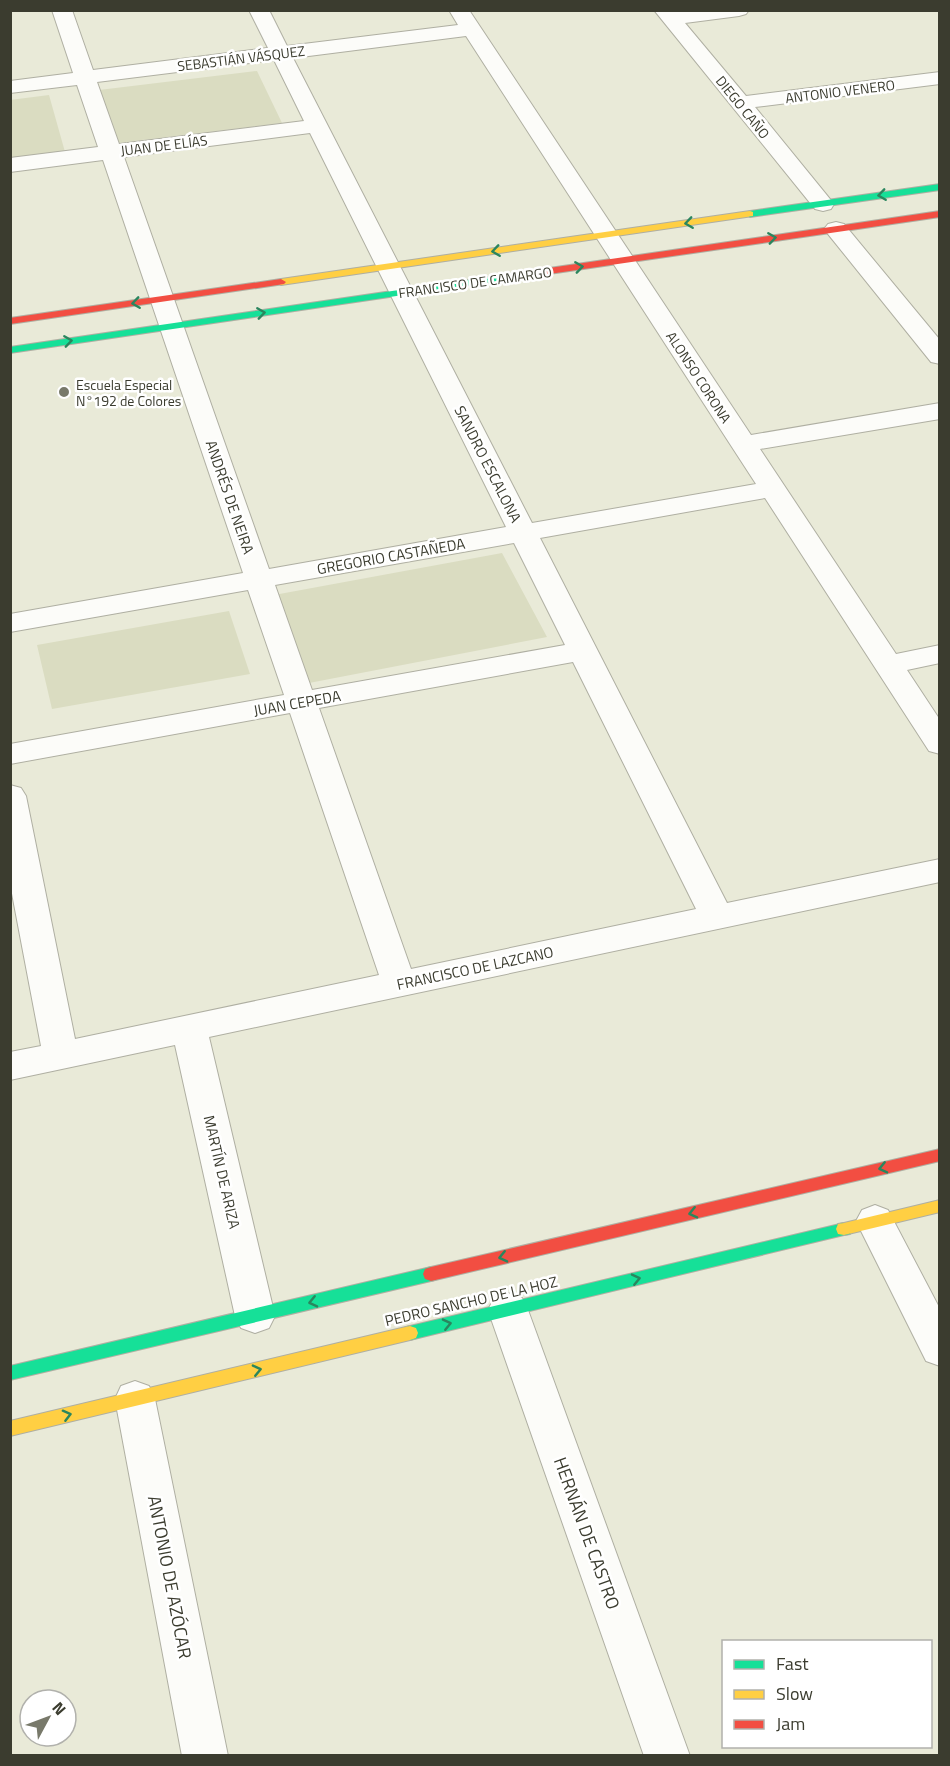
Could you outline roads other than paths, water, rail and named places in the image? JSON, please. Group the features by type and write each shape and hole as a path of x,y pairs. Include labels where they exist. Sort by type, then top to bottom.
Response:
{"street":[{"name":"ANDRÉS DE NEIRA","path":"62,10 399,984"},
{"name":"SANDRO ESCALONA","path":"259,10 717,917"},
{"path":"667,15 739,10"},
{"name":"DIEGO CAÑO","path":"667,15 823,204"},
{"name":"SEBASTIÁN VÁSQUEZ","path":"10,87 280,53 465,20"},
{"name":"ALONSO CORONA","path":"465,20 939,744"},
{"name":"ANTONIO VENERO","path":"740,104 939,78"},
{"name":"JUAN DE ELÍAS","path":"10,165 317,126"},
{"name":"FRANCISCO DE CAMARGO","path":"10,321 939,187"},
{"name":"FRANCISCO DE CAMARGO","path":"10,350 939,214"},
{"path":"836,229 938,353"},
{"path":"742,444 939,411"},
{"name":"GREGORIO CASTAÑEDA","path":"10,623 772,489"},
{"name":"JUAN CEPEDA","path":"10,754 583,651"},
{"path":"888,665 939,654"},
{"path":"10,796 61,1056"},
{"name":"FRANCISCO DE LAZCANO","path":"10,1066 939,870"},
{"name":"MARTÍN DE ARIZA","path":"189,1028 255,1316"},
{"path":"10,1373 939,1155"},
{"name":"PEDRO SANCHO DE LA HOZ","path":"10,1429 939,1206"},
{"path":"875,1221 939,1349"},
{"name":"HERNÁN DE CASTRO","path":"508,1310 667,1755"},
{"name":"ANTONIO DE AZÓCAR","path":"135,1399 205,1755"}],"place":[{"name":"Escuela Especial N°192 de Colores","path":"64,392"}]}
